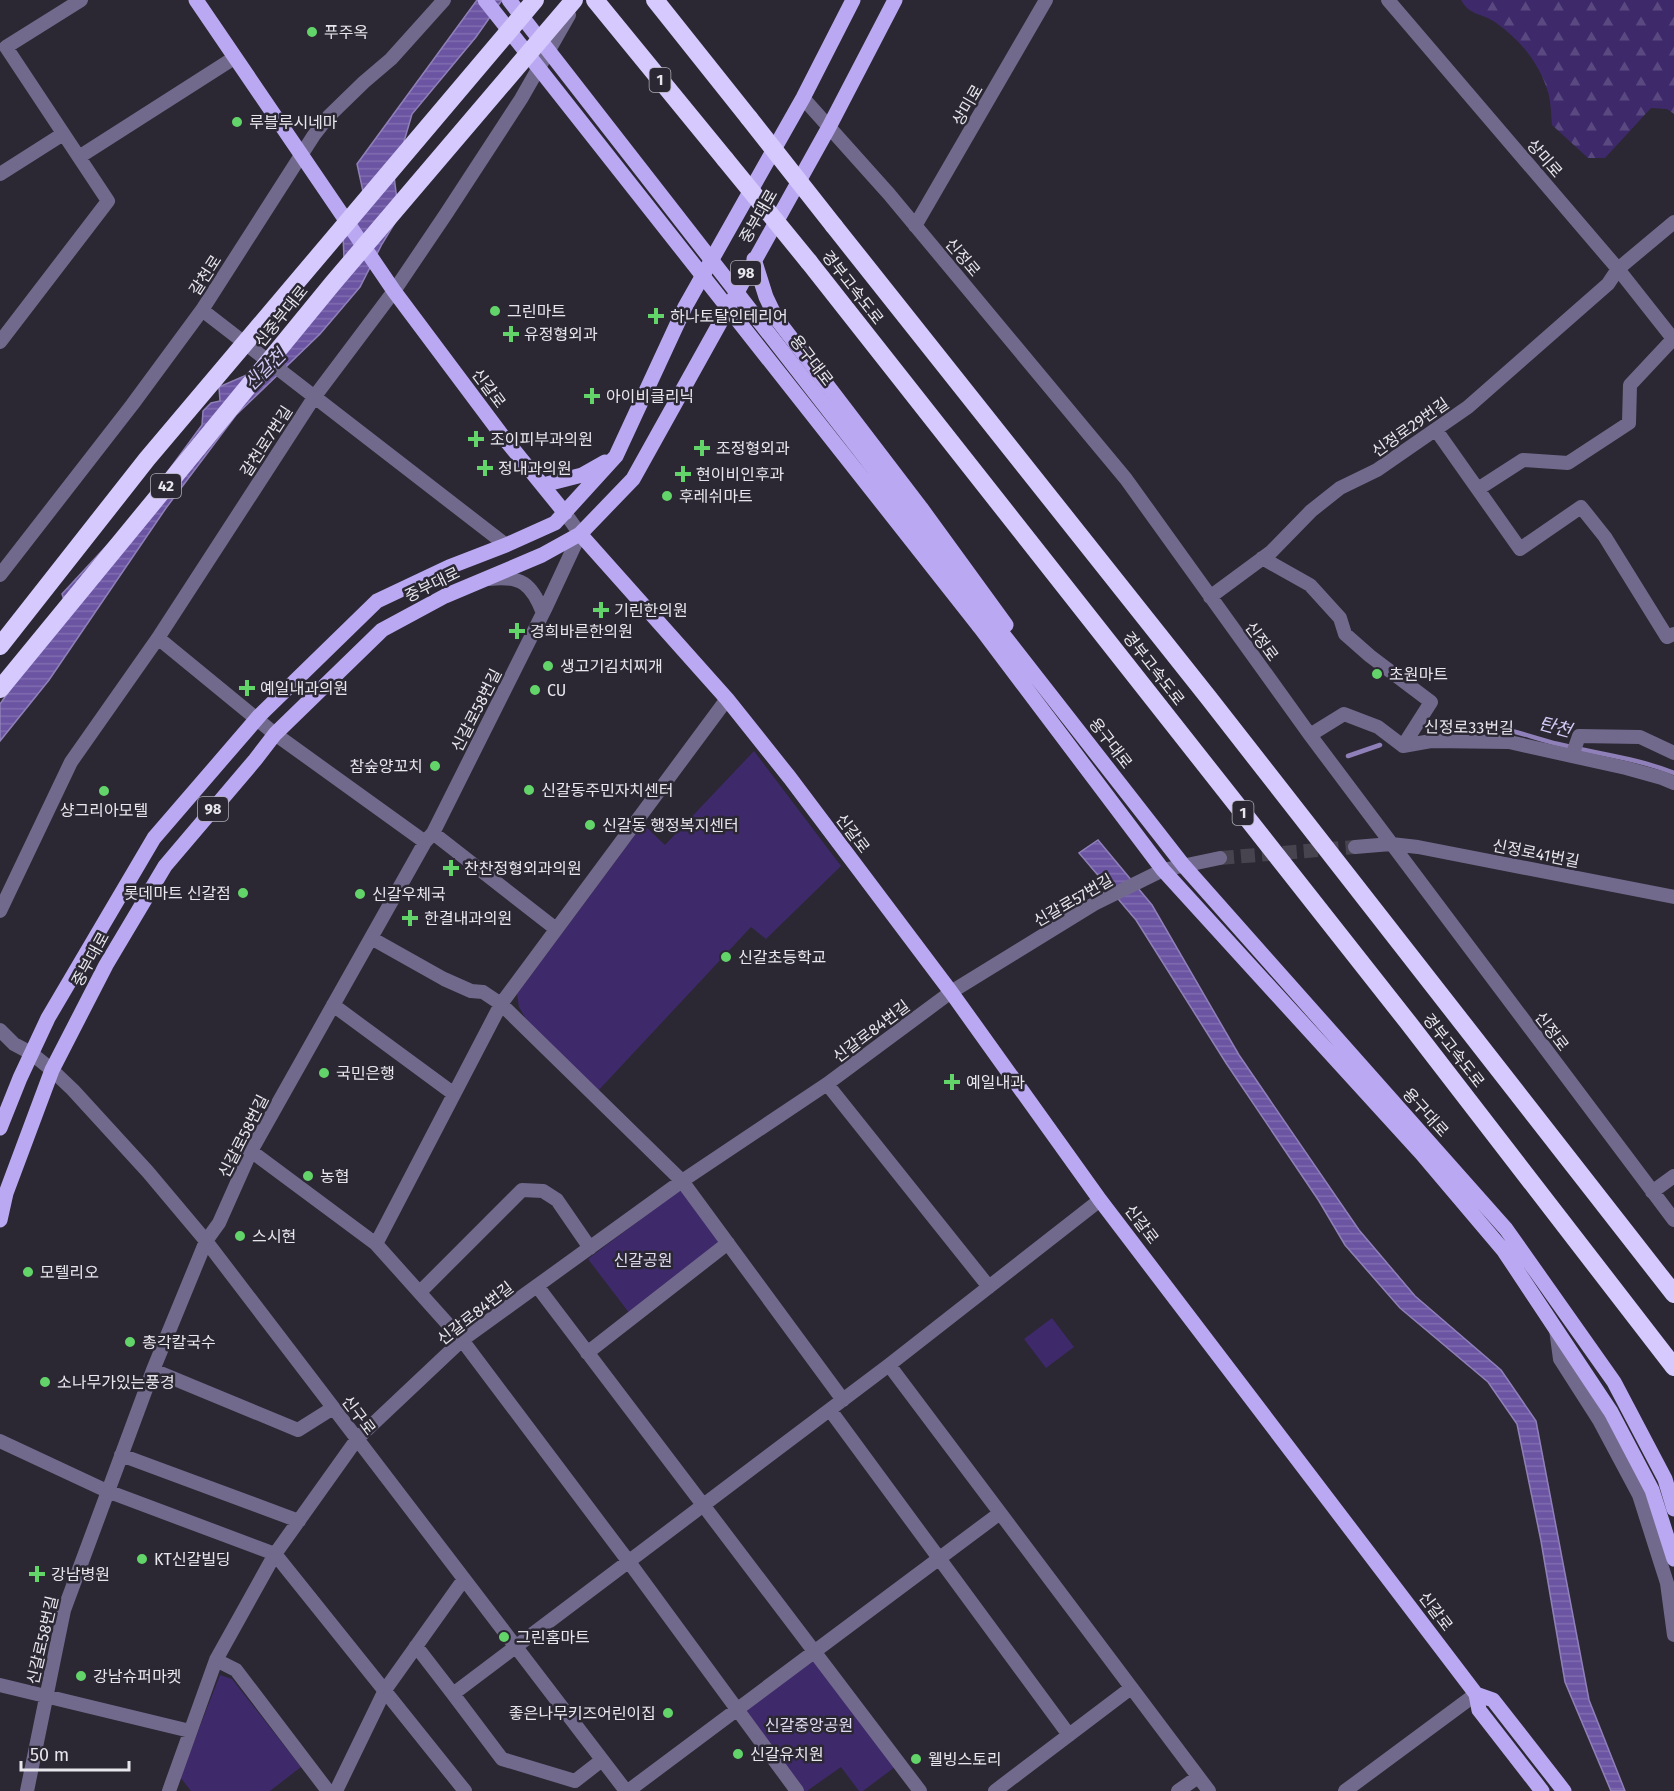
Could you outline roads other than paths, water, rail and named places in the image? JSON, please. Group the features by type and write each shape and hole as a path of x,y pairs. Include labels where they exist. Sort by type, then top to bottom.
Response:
{"highway":[{"name":"신중부대로","path":"0,646 147,459 535,0"},
{"name":"신중부대로","path":"0,689 325,292 576,0"},
{"name":"경부고속도로","path":"595,0 809,262 1407,1021 1674,1367"},
{"name":"경부고속도로","path":"655,0 1208,697 1674,1294"}],"main road":[{"name":"신갈로","path":"196,0 391,286 504,438 565,513"},
{"name":"용구대로","path":"485,0 985,623 1041,684 1184,866 1506,1229 1614,1382 1665,1479 1674,1509"},
{"name":"용구대로","path":"509,0 985,623 1163,870 1429,1162 1504,1251 1611,1412 1652,1490 1674,1559"},
{"name":"중부대로","path":"0,1128 48,1018 154,838 256,719 377,601 449,567 555,523 616,456 681,315 803,98 853,0"},
{"name":"중부대로","path":"0,1220 6,1193 52,1070 106,965 165,866 274,734 382,630 445,596 542,555 580,534 633,479 829,127 895,0"},
{"path":"754,259 766,297 776,318 921,508 1023,648 1041,684"},
{"path":"543,485 582,475 616,456"},
{"name":"신갈로","path":"580,534 727,699 790,778 951,992 1101,1200 1476,1694 1479,1710 1542,1791"},
{"name":"신갈로","path":"1476,1694 1492,1700 1564,1791"}],"street":[{"path":"0,342 108,201 2,46 81,0"},
{"name":"갈천로","path":"0,575 132,405 202,310 305,162 329,116 391,59 444,0"},
{"name":"갈천로7번길","path":"0,911 71,762 158,638 315,396 521,99 576,0"},
{"name":"상미로","path":"915,226 1046,0"},
{"name":"상미로","path":"1388,0 1618,269 1674,338"},
{"path":"79,157 234,58"},
{"name":"신정로","path":"803,98 915,226 1126,479 1310,735 1674,1220"},
{"path":"0,174 63,134"},
{"name":"신정로29번길","path":"1210,597 1271,552 1311,511 1340,488 1377,470 1468,407 1608,284 1618,269 1674,222"},
{"path":"202,310 506,545"},
{"path":"1478,489 1523,460 1568,463 1629,423 1630,385 1674,338"},
{"path":"1436,430 1520,549 1581,507 1605,537 1667,637 1674,634"},
{"name":"신갈로","path":"565,513 580,534"},
{"name":"신갈로58번길","path":"27,1791 64,1610 153,1370 206,1241 219,1223 251,1151 429,837 543,613 580,534"},
{"path":"1262,558 1310,585 1340,618 1345,634 1431,702 1403,746"},
{"path":"484,580 502,578 523,582 533,590 543,613"},
{"path":"158,638 274,734 429,837 556,929"},
{"path":"376,1244 501,1004 727,699"},
{"name":"신정로33번길","path":"1310,735 1344,714 1378,727 1403,746 1431,741 1509,742 1653,775 1674,783"},
{"path":"1572,756 1579,736 1640,737 1674,753"},
{"path":"1355,847 1391,844"},
{"name":"신정로41번길","path":"1391,844 1418,847 1674,897"},
{"name":"신갈로57번길","path":"951,992 1104,899 1163,870 1220,858"},
{"path":"371,938 444,979 471,991 483,992 501,1004 682,1181 843,1400"},
{"name":"신갈로84번길","path":"169,1791 216,1660 275,1554 357,1439 462,1340 682,1181 827,1084 951,992"},
{"path":"333,1005 454,1094"},
{"name":"신구로","path":"0,1030 14,1044 31,1053 74,1090 206,1241 627,1791"},
{"path":"827,1084 989,1287"},
{"path":"251,1151 376,1244 462,1340 797,1791"},
{"path":"1652,1192 1674,1176"},
{"path":"420,1292 522,1191 543,1191 556,1200 590,1248"},
{"path":"1652,1192 1674,1191"},
{"path":"453,1694 830,1410 1101,1200"},
{"path":"587,1353 728,1243"},
{"path":"537,1286 920,1791"},
{"path":"1556,1329 1560,1359 1599,1420 1639,1495 1667,1583 1674,1635"},
{"path":"889,1365 1209,1791"},
{"path":"153,1370 298,1430 333,1408"},
{"path":"830,1410 1069,1735"},
{"path":"0,1441 107,1491 275,1554 465,1791"},
{"path":"121,1455 299,1521"},
{"path":"627,1791 1000,1513"},
{"path":"336,1791 385,1690 464,1579"},
{"path":"416,1646 502,1759 575,1781 602,1760"},
{"path":"216,1660 236,1670 328,1791"},
{"path":"0,1685 190,1731"},
{"path":"995,1791 1131,1688"},
{"path":"1345,1791 1476,1694"},
{"path":"1178,1791 1198,1776"}],"water":[{"name":"신갈천","path":"477,0 502,0 476,37 412,114 394,176 399,216 360,287 320,334 236,415 166,508 49,680 0,741 0,704 67,609 62,594 124,527 166,474 202,425 203,411 211,403 220,401 219,387 249,374 344,258 343,235 366,205 357,164"},
{"path":"1098,840 1152,905 1239,1055 1359,1230 1415,1296 1501,1370 1536,1421 1589,1700 1625,1791 1611,1791 1565,1682 1541,1541 1517,1424 1488,1382 1400,1308 1345,1245 1319,1201 1226,1063 1136,920 1079,853"}],"waterway":[{"name":"탄천","path":"1428,728 1461,723 1493,726 1674,773"},
{"name":"탄천","path":"1348,756 1380,745"}],"tunnel":[{"path":"1220,858 1355,847"}],"place":[{"name":"푸주옥","path":"312,32"},
{"name":"루블루시네마","path":"237,122"},
{"name":"그린마트","path":"495,311"},
{"name":"하나토탈인테리어","path":"656,316"},
{"name":"유정형외과","path":"511,334"},
{"name":"아이비클리닉","path":"592,396"},
{"name":"조이피부과의원","path":"476,439"},
{"name":"조정형외과","path":"702,448"},
{"name":"정내과의원","path":"485,468"},
{"name":"현이비인후과","path":"683,474"},
{"name":"후레쉬마트","path":"667,496"},
{"name":"기린한의원","path":"601,610"},
{"name":"경희바른한의원","path":"517,631"},
{"name":"생고기김치찌개","path":"548,666"},
{"name":"초원마트","path":"1377,674"},
{"name":"예일내과의원","path":"247,688"},
{"name":"CU","path":"535,690"},
{"name":"참숲양꼬치","path":"435,766"},
{"name":"신갈동주민자치센터","path":"529,790"},
{"name":"샹그리아모텔","path":"104,791"},
{"name":"신갈동 행정복지센터","path":"590,825"},
{"name":"찬찬정형외과의원","path":"451,868"},
{"name":"롯데마트 신갈점","path":"243,893"},
{"name":"신갈우체국","path":"360,894"},
{"name":"한결내과의원","path":"410,918"},
{"name":"신갈초등학교","path":"726,957"},
{"name":"국민은행","path":"324,1073"},
{"name":"예일내과","path":"952,1082"},
{"name":"농협","path":"308,1176"},
{"name":"스시현","path":"240,1236"},
{"name":"모텔리오","path":"28,1272"},
{"name":"총각칼국수","path":"130,1342"},
{"name":"소나무가있는풍경","path":"45,1382"},
{"name":"KT신갈빌딩","path":"142,1559"},
{"name":"강남병원","path":"37,1574"},
{"name":"그린홈마트","path":"504,1637"},
{"name":"강남슈퍼마켓","path":"81,1676"},
{"name":"좋은나무키즈어린이집","path":"668,1713"},
{"name":"신갈유치원","path":"738,1754"},
{"name":"웰빙스토리","path":"916,1759"}],"park label":[{"name":"신갈공원","path":"643,1260"},
{"name":"신갈중앙공원","path":"809,1725"}]}
